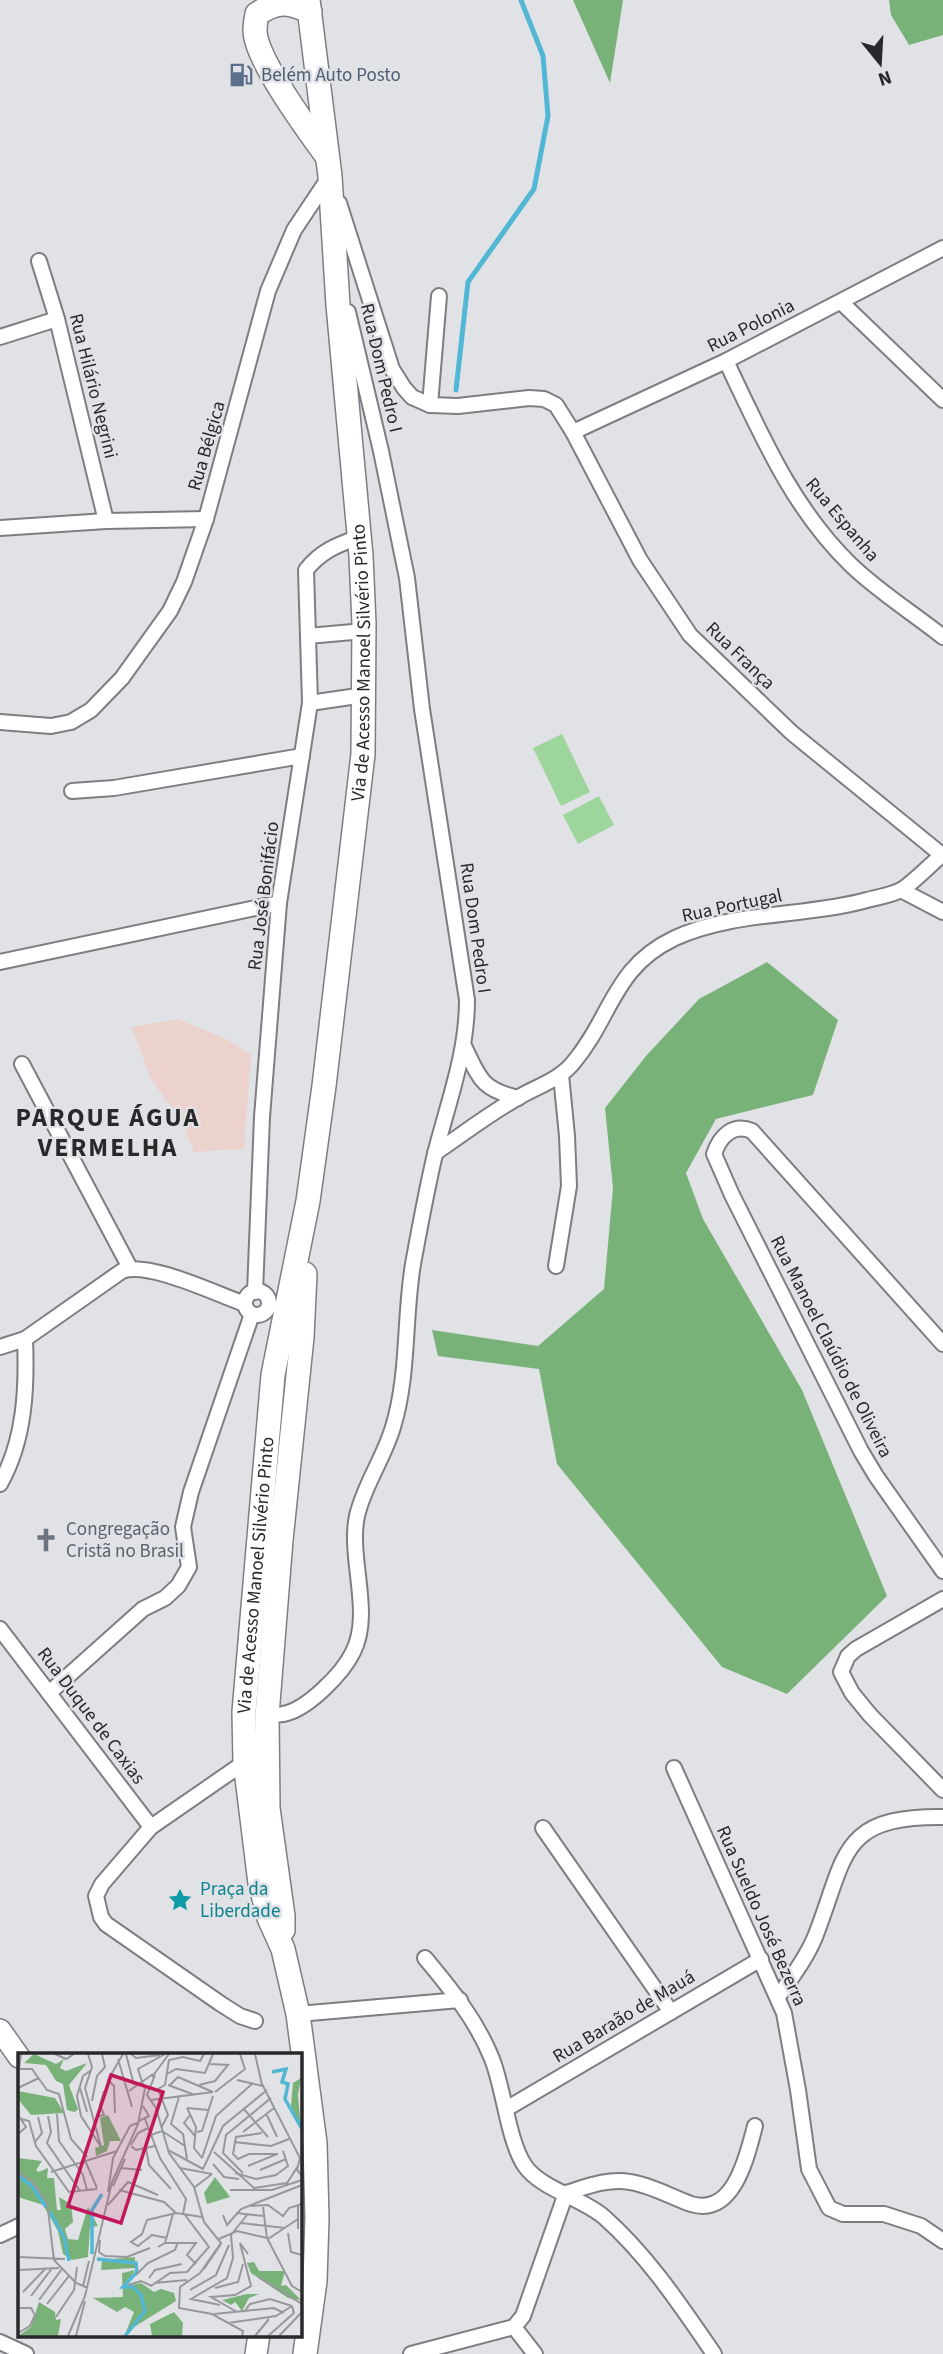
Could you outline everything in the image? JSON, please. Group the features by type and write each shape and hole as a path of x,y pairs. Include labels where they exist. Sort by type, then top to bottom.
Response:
{"main road":[{"path":"309,6 270,3 257,14 255,30 258,43 295,112 329,167"},
{"name":"Via de Acesso Manoel Silvério Pinto","path":"305,2354 315,2281 315,2143 298,2014 283,1949 269,1917 260,1883 244,1762 244,1712 279,1313 308,1200 363,754 364,631 359,537 329,167 309,6"},
{"name":"Via de Acesso Manoel Silvério Pinto","path":"283,1949 283,1916 268,1808 267,1715 281,1540 279,1313 308,1200"},
{"path":"252,1632 255,1707 258,1713 267,1715"},
{"path":"0,2030 18,2055"},
{"path":"256,2354 259,2336"}],"street":[{"name":"Rua Dom Pedro I","path":"329,167 392,369 412,397 430,405 458,406 529,398 544,399 556,405 573,432"},
{"name":"Rua Bélgica","path":"0,722 51,726 71,722 91,710 122,678 170,611 184,582 206,519 268,291 293,230 329,167"},
{"name":"Rua Polonia","path":"573,432 726,361 943,248"},
{"name":"Rua Dom Pedro I","path":"267,1715 285,1714 301,1706 326,1687 354,1652 358,1640 359,1589 354,1536 357,1516 396,1416 413,1267 435,1153 464,1046 467,1000 422,709 407,578 381,451 335,260"},
{"name":"Rua Hilário Negrini","path":"39,261 57,319 106,521"},
{"path":"430,405 439,296"},
{"path":"841,302 943,400"},
{"path":"0,337 57,319"},
{"name":"Rua Espanha","path":"726,361 772,458 803,509 848,563 867,581 943,637"},
{"name":"Rua França","path":"573,432 640,560 690,635 792,733 942,855"},
{"path":"0,528 106,521 206,519"},
{"name":"Rua José Bonifácio","path":"253,1311 267,1309 279,1313 262,1117 279,903 310,703 306,570 328,549 359,537"},
{"path":"308,636 364,631"},
{"path":"310,703 364,695"},
{"path":"72,791 114,788 302,756"},
{"name":"Rua Portugal","path":"435,1153 518,1098 561,1075 589,1041 637,962 675,938 702,928 845,906 901,890 942,855"},
{"path":"901,890 943,912"},
{"path":"0,962 279,903"},
{"path":"464,1046 488,1088 518,1098"},
{"path":"22,1064 130,1268"},
{"path":"556,1266 569,1186 561,1075"},
{"name":"Rua Manoel Claúdio de Oliveira","path":"943,1345 758,1136 744,1128 737,1128 718,1143 714,1154 732,1195 861,1451 943,1571"},
{"path":"0,1347 24,1339 130,1268 175,1278 253,1311 279,1313"},
{"path":"49,1693 143,1609 165,1598 178,1586 189,1567 183,1527 191,1492 253,1311 246,1297 279,1313"},
{"path":"0,1484 15,1451 22,1419 26,1377 24,1339"},
{"path":"943,1599 856,1649 848,1656 841,1672 844,1681 870,1715 943,1790"},
{"name":"Rua Duque de Caxias","path":"0,1629 151,1827"},
{"path":"244,1762 151,1827 102,1884 96,1896 101,1917 106,1924 221,2004 240,2016 255,2021"},
{"name":"Rua Sueldo José Bezerra","path":"674,1769 778,1997 790,2037 809,2169 829,2208 843,2214 884,2214 920,2226 943,2241"},
{"path":"778,1997 814,1940 842,1861 852,1845 866,1831 887,1821 943,1817"},
{"path":"543,1828 671,2012"},
{"path":"425,1958 460,2000 493,2060 525,2167 539,2179 596,2210 632,2245 678,2302 714,2354"},
{"name":"Rua Baraão de Mauá","path":"506,2109 761,1959"},
{"path":"298,2014 460,2000"},
{"path":"566,2193 614,2181 631,2182 695,2205 713,2205 729,2195 755,2126"},
{"path":"411,2354 514,2327 523,2316 566,2193"},
{"path":"0,2235 18,2226"},
{"path":"514,2327 535,2354"},
{"path":"0,2342 26,2354"}],"shaded area":[{"path":"178,1019 228,1040 251,1055 244,1149 194,1152 181,1120 152,1081 131,1027"}],"green space":[{"path":"573,0 623,0 610,83"},
{"path":"889,0 943,0 943,35 909,45 891,15"},
{"path":"562,734 590,792 561,806 533,748"},
{"path":"599,796 614,825 578,844 563,815"},
{"path":"767,962 838,1020 813,1095 716,1119 686,1173 703,1219 802,1390 887,1596 787,1694 722,1667 557,1464 539,1369 438,1356 432,1330 538,1346 604,1289 613,1188 605,1108 646,1056 699,999"}],"waterway":[{"path":"456,390 468,282 534,189 548,116 543,56 521,0"}],"place":[{"name":"Belém Auto Posto","path":"241,75"},
{"name":"Congregação Cristã no Brasil","path":"46,1540"},
{"name":"Praça da Liberdade","path":"180,1900"}],"district":[{"name":"PARQUE ÁGUA VERMELHA","path":"108,1132"}]}
